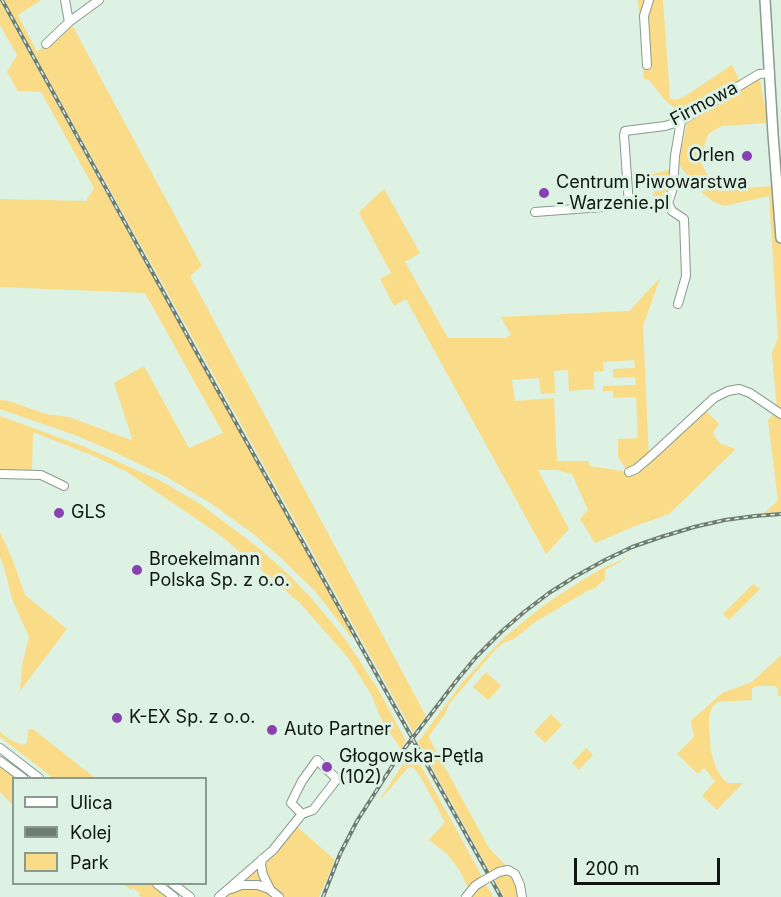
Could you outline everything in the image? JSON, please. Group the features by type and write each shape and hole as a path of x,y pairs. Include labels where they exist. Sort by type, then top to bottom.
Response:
{"main road":[{"path":"765,0 781,238"}],"street":[{"path":"65,0 69,22"},
{"path":"46,44 69,22 99,0"},
{"path":"647,65 644,16 649,0"},
{"name":"Firmowa","path":"535,212 629,205 625,131 665,126 681,121 759,74 770,73"},
{"path":"678,304 686,276 684,219 672,211 668,203 673,188 675,156 681,121"},
{"path":"629,472 649,458 714,398 728,391 739,389 750,393 781,414"},
{"path":"0,474 41,475 64,486"},
{"path":"0,748 38,777"},
{"path":"220,896 279,844 302,814 313,810 337,779 317,760 302,781 291,803 302,814"},
{"path":"0,761 21,777"},
{"path":"262,859 263,875 275,894"},
{"path":"466,897 475,886 506,870 515,874 522,897"},
{"path":"158,885 174,897"},
{"path":"174,885 187,895"},
{"path":"220,896 234,887 244,885 261,886 275,894"}],"green space":[{"path":"4,0 41,0 18,15 37,52 69,22 72,25 202,266 190,276 426,716 413,732"},
{"path":"638,0 663,0 670,98 674,100 682,98 732,65 741,84 759,74 768,123 722,126 708,134 700,160 712,185 727,189 773,186 781,218 781,512 764,513 778,501 768,420 777,411 772,353 778,338 769,196 724,206 712,201 698,189 680,166 655,214 652,174 669,170 674,166 680,154 688,119 685,114 664,99 649,80 644,79"},
{"path":"0,1 354,635 351,637 314,590 282,559 255,535 209,502 165,476 110,450 75,435 0,409 0,400 9,401 45,414 69,417 131,440 114,383 144,366 189,448 223,433 145,293 0,287 0,199 86,201 94,188 41,92 18,91 7,72 17,55 0,25"},
{"path":"384,189 420,253 405,262 448,338 505,338 511,335 501,317 629,311 660,278 643,326 649,458 703,408 719,424 713,432 715,437 721,444 736,449 669,514 595,543 580,519 588,510 572,474 557,470 538,470 569,529 546,554 406,299 394,306 380,279 391,273 359,213","holes":["634,360 635,368 613,369 613,378 635,377 636,385 603,386 603,391 613,391 614,398 636,397 638,438 618,439 618,457 628,472 590,466 588,461 557,461 554,398 515,401 512,380 539,378 541,394 555,393 554,371 568,370 569,391 594,389 594,372 604,371 603,362"]},
{"path":"0,416 85,447 163,482 200,504 255,545 313,600 346,640 378,689 406,741 401,749 382,721 372,696 349,659 301,604 220,535 127,472 33,432 32,470 0,470"},
{"path":"0,532 25,595 67,629 20,691 22,665 29,637 12,599 0,557"},
{"path":"630,556 605,570 605,579 595,588 535,622 514,639 503,643 495,650 449,704 445,714 429,736 489,848 512,872 522,897 504,897 418,742 461,684 507,635 565,591 601,569"},
{"path":"753,584 760,589 729,620 723,614"},
{"path":"781,655 781,696 778,696 778,689 775,686 759,686 752,688 752,700 717,702 712,707 709,728 711,752 717,770 728,783 743,783 717,810 702,796 715,781 704,768 698,774 677,754 694,737 691,721 722,693 752,682"},
{"path":"486,672 501,686 488,700 473,687"},
{"path":"551,714 562,725 545,743 534,732"},
{"path":"33,729 94,777 52,777 0,737 0,732 22,745 27,743 28,731"},
{"path":"586,748 593,755 579,770 572,763"},
{"path":"412,750 493,897 466,897 470,892 460,871 447,854 429,840 445,822 413,767 408,768 379,801"},
{"path":"0,761 22,777 12,777 12,804 0,792"},
{"path":"294,824 335,860 319,897 221,897 273,850"},
{"path":"124,885 158,885 174,897 141,897 140,893 133,888 131,890"}],"railway":[{"path":"2,0 501,897"},
{"path":"323,897 340,854 357,821 398,757 477,656 524,612 576,576 632,547 694,527 725,520 781,514"}],"place":[{"name":"Orlen","path":"747,156"},
{"name":"Centrum Piwowarstwa - Warzenie.pl","path":"544,193"},
{"name":"GLS","path":"59,513"},
{"name":"Broekelmann Polska Sp. z o.o.","path":"137,570"},
{"name":"K-EX Sp. z o.o.","path":"117,718"},
{"name":"Auto Partner","path":"272,730"},
{"name":"Głogowska-Pętla (102)","path":"327,767"}]}
